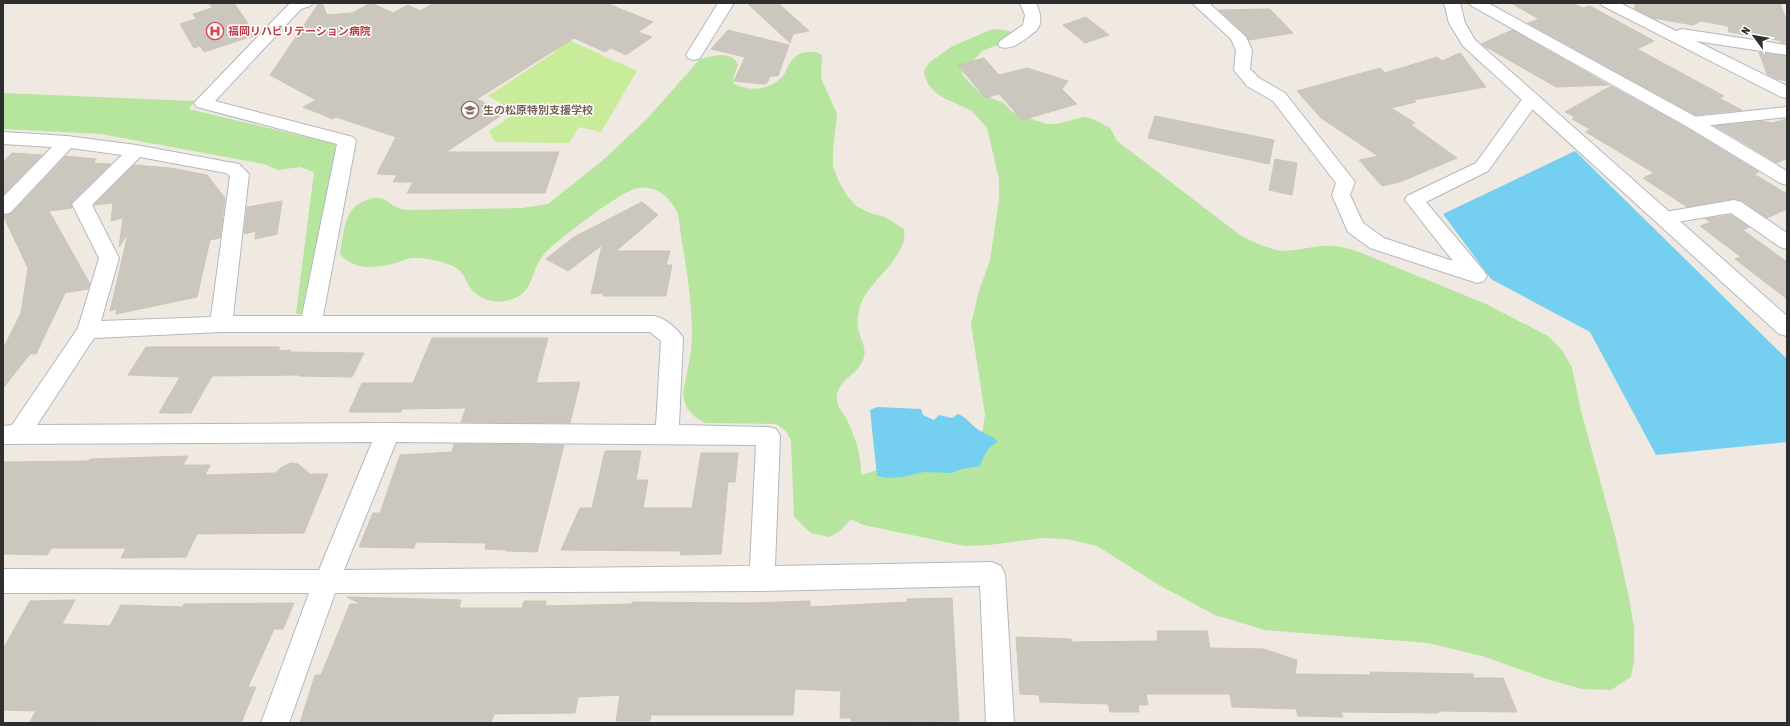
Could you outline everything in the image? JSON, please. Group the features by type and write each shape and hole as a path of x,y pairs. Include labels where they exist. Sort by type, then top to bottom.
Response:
{"street":[{"path":"305,3 296,6 203,103 347,141 311,325"},
{"path":"694,55 726,3"},
{"path":"1006,44 1031,27 1033,15 1028,3"},
{"path":"1200,3 1238,37 1244,50 1242,70 1253,82 1279,97 1346,182 1341,195 1355,227 1377,243 1477,276 1414,200 1482,167 1531,99"},
{"path":"1452,3 1457,23 1469,43 1787,328"},
{"path":"1477,3 1692,122 1787,179"},
{"path":"1608,3 1787,94"},
{"path":"1673,36 1683,33 1787,50"},
{"path":"1692,122 1787,112"},
{"path":"3,138 68,142 136,151 232,168 240,174 221,324"},
{"path":"3,208 68,142"},
{"path":"10,435 88,330 109,258 82,204 136,151"},
{"path":"1665,218 1734,206 1787,242"},
{"path":"88,330 221,324 655,324 672,338 667,434"},
{"path":"10,435 388,433 667,434 768,436 762,578"},
{"path":"275,723 326,583 388,433"},
{"path":"3,581 326,583 992,574 1000,723"}],"green space":[{"path":"543,28 637,71 601,132 579,127 569,143 495,142 489,131 517,112 488,96 555,52 528,38"},
{"path":"998,29 1013,32 1013,34 1002,43 982,51 962,73 981,94 1004,103 1012,112 1047,124 1056,124 1084,117 1093,119 1110,128 1117,141 1240,235 1250,240 1266,247 1283,251 1327,246 1341,247 1359,252 1486,304 1548,336 1562,350 1572,368 1581,411 1615,535 1629,598 1634,627 1634,661 1631,677 1611,690 1582,689 1547,679 1482,656 1428,643 1265,630 1215,615 1159,585 1097,546 1067,539 1042,538 989,545 965,546 863,525 851,519 840,531 829,537 811,533 794,517 791,441 786,431 776,424 705,423 689,411 685,403 683,392 691,347 692,318 678,214 667,198 651,189 638,188 618,197 575,228 544,254 539,261 531,282 522,294 516,298 506,301 490,301 476,294 469,286 462,273 451,265 412,258 389,265 366,267 352,263 340,254 348,216 358,205 372,198 380,198 388,201 396,207 408,210 522,208 548,204 602,161 648,118 699,60 721,55 731,57 738,65 733,78 734,84 740,87 754,89 766,87 778,81 783,76 793,59 797,56 805,52 818,53 822,55 821,78 837,114 833,149 833,166 839,182 848,197 856,206 870,213 885,217 904,229 904,239 900,249 887,269 871,287 860,306 858,324 864,346 864,357 857,369 843,382 837,394 837,401 840,409 853,433 860,461 861,475 881,469 973,450 983,429 985,414 971,324 979,291 990,260 999,200 999,179 987,128 972,111 942,97 935,92 928,84 924,74 925,69 930,62 951,47 990,30"},
{"path":"3,93 194,101 189,109 335,144 337,159 302,314 296,314 314,172 300,167 278,170 264,164 101,134 3,129"}],"water":[{"path":"1575,151 1787,359 1787,442 1656,455 1590,332 1491,279 1443,214"},
{"path":"877,407 921,409 923,415 934,420 939,415 952,418 958,414 973,426 998,442 991,446 986,452 980,466 962,469 952,473 924,472 902,477 888,478 877,476 870,410"}],"building":[{"path":"209,3 234,3 256,35 204,52 200,46 194,48 180,24 196,19 193,14 212,8"},
{"name":"生の松原特別支援学校","path":"319,3 322,3 327,15 352,13 371,3 393,13 408,5 420,11 434,3 606,3 653,22 638,32 652,37 626,55 611,48 605,52 574,38 477,99 505,113 446,152 559,152 545,193 407,193 413,182 393,182 397,175 377,174 396,137 336,117 333,119 303,107 316,100 270,75"},
{"path":"747,3 778,3 809,31 793,34 790,43"},
{"path":"1511,3 1572,3 1583,8 1590,6 1654,41 1637,49 1724,96 1719,98 1742,110 1696,115 1528,23 1539,19"},
{"path":"1635,3 1780,3 1787,22 1787,43 1780,42 1783,41 1729,32 1728,26 1701,21 1693,25 1653,18 1635,9"},
{"path":"1270,9 1293,33 1249,40 1247,36 1219,10"},
{"path":"1086,17 1109,35 1085,43 1063,25"},
{"path":"728,30 789,45 778,76 770,76 767,83 763,84 734,81 745,57 711,49"},
{"path":"1512,30 1609,85 1556,87 1481,44"},
{"path":"1759,52 1787,56 1787,81 1776,79 1767,74"},
{"path":"1460,53 1486,87 1413,100 1416,102 1391,108 1415,123 1411,125 1457,158 1400,182 1382,186 1359,160 1378,156 1321,118 1297,91 1380,68 1385,73 1437,57 1442,61"},
{"path":"984,58 999,75 1027,68 1068,81 1062,89 1077,104 1022,120 999,94 985,98 958,65"},
{"path":"1611,86 1685,127 1759,172 1754,174 1787,194 1787,209 1767,218 1742,201 1734,199 1687,207 1643,178 1654,173 1586,132 1590,129 1572,119 1575,117 1565,112"},
{"path":"1155,116 1274,140 1269,164 1148,138"},
{"path":"1787,119 1787,158 1777,163 1715,126 1762,121 1772,123"},
{"path":"12,153 42,155 3,195 3,162"},
{"path":"66,156 96,159 93,163 111,164 71,203 72,208 49,211 90,284 88,289 65,293 36,354 30,354 3,388 3,349 21,313 28,268 3,215 11,214"},
{"path":"1275,159 1297,163 1292,195 1269,190"},
{"path":"134,165 170,168 207,175 225,198 220,238 210,240 197,297 116,314 117,309 110,311 128,234 119,247 123,218 111,221 113,203 94,205"},
{"path":"282,201 277,234 255,239 256,231 244,234 247,207"},
{"path":"642,202 658,215 616,251 670,251 666,265 672,265 666,296 603,296 603,293 591,294 602,245 568,271 546,259 574,237"},
{"path":"1731,215 1749,227 1743,230 1787,262 1787,299 1735,259 1741,257 1700,226 1711,222 1705,219"},
{"path":"432,338 548,338 536,383 580,382 570,423 461,422 466,408 402,409 401,412 349,412 362,383 413,383"},
{"path":"146,347 280,347 278,351 291,350 290,352 364,353 352,377 299,376 300,375 212,376 191,413 159,413 180,377 128,375"},
{"path":"454,444 564,445 537,552 485,549 486,543 416,542 414,548 359,547 373,513 380,513 400,455 452,452"},
{"path":"605,451 641,451 636,480 648,480 643,508 692,508 701,453 738,453 735,482 728,482 721,554 680,555 681,551 561,550 580,508 592,508"},
{"path":"188,456 183,465 210,465 205,475 275,473 282,467 291,463 298,464 310,474 328,474 304,533 197,534 186,557 121,558 126,548 52,548 47,555 3,554 3,462 88,461 90,459"},
{"path":"347,597 461,600 459,608 522,608 524,601 546,601 545,606 632,604 632,602 749,603 810,601 810,607 907,602 907,599 952,598 959,721 851,723 851,718 840,718 841,691 795,689 793,715 651,715 650,721 616,721 620,695 578,697 575,713 494,714 491,723 300,723 315,675 321,675 350,604 361,604"},
{"path":"75,600 62,624 110,626 121,605 183,607 184,604 294,603 283,629 274,629 248,687 256,687 241,723 30,722 36,711 3,710 3,649 30,601"},
{"path":"1157,631 1207,631 1210,648 1264,649 1297,660 1295,674 1371,675 1370,672 1473,674 1474,678 1503,678 1517,712 1341,712 1343,717 1298,716 1296,709 1232,707 1230,694 1146,694 1148,705 1138,705 1139,712 1110,712 1108,704 1040,702 1039,695 1020,694 1016,637 1071,639 1072,642 1158,641"}],"place":[{"name":"福岡リハビリテーション病院","path":"215,31"},
{"name":"生の松原特別支援学校","path":"470,110"}]}
